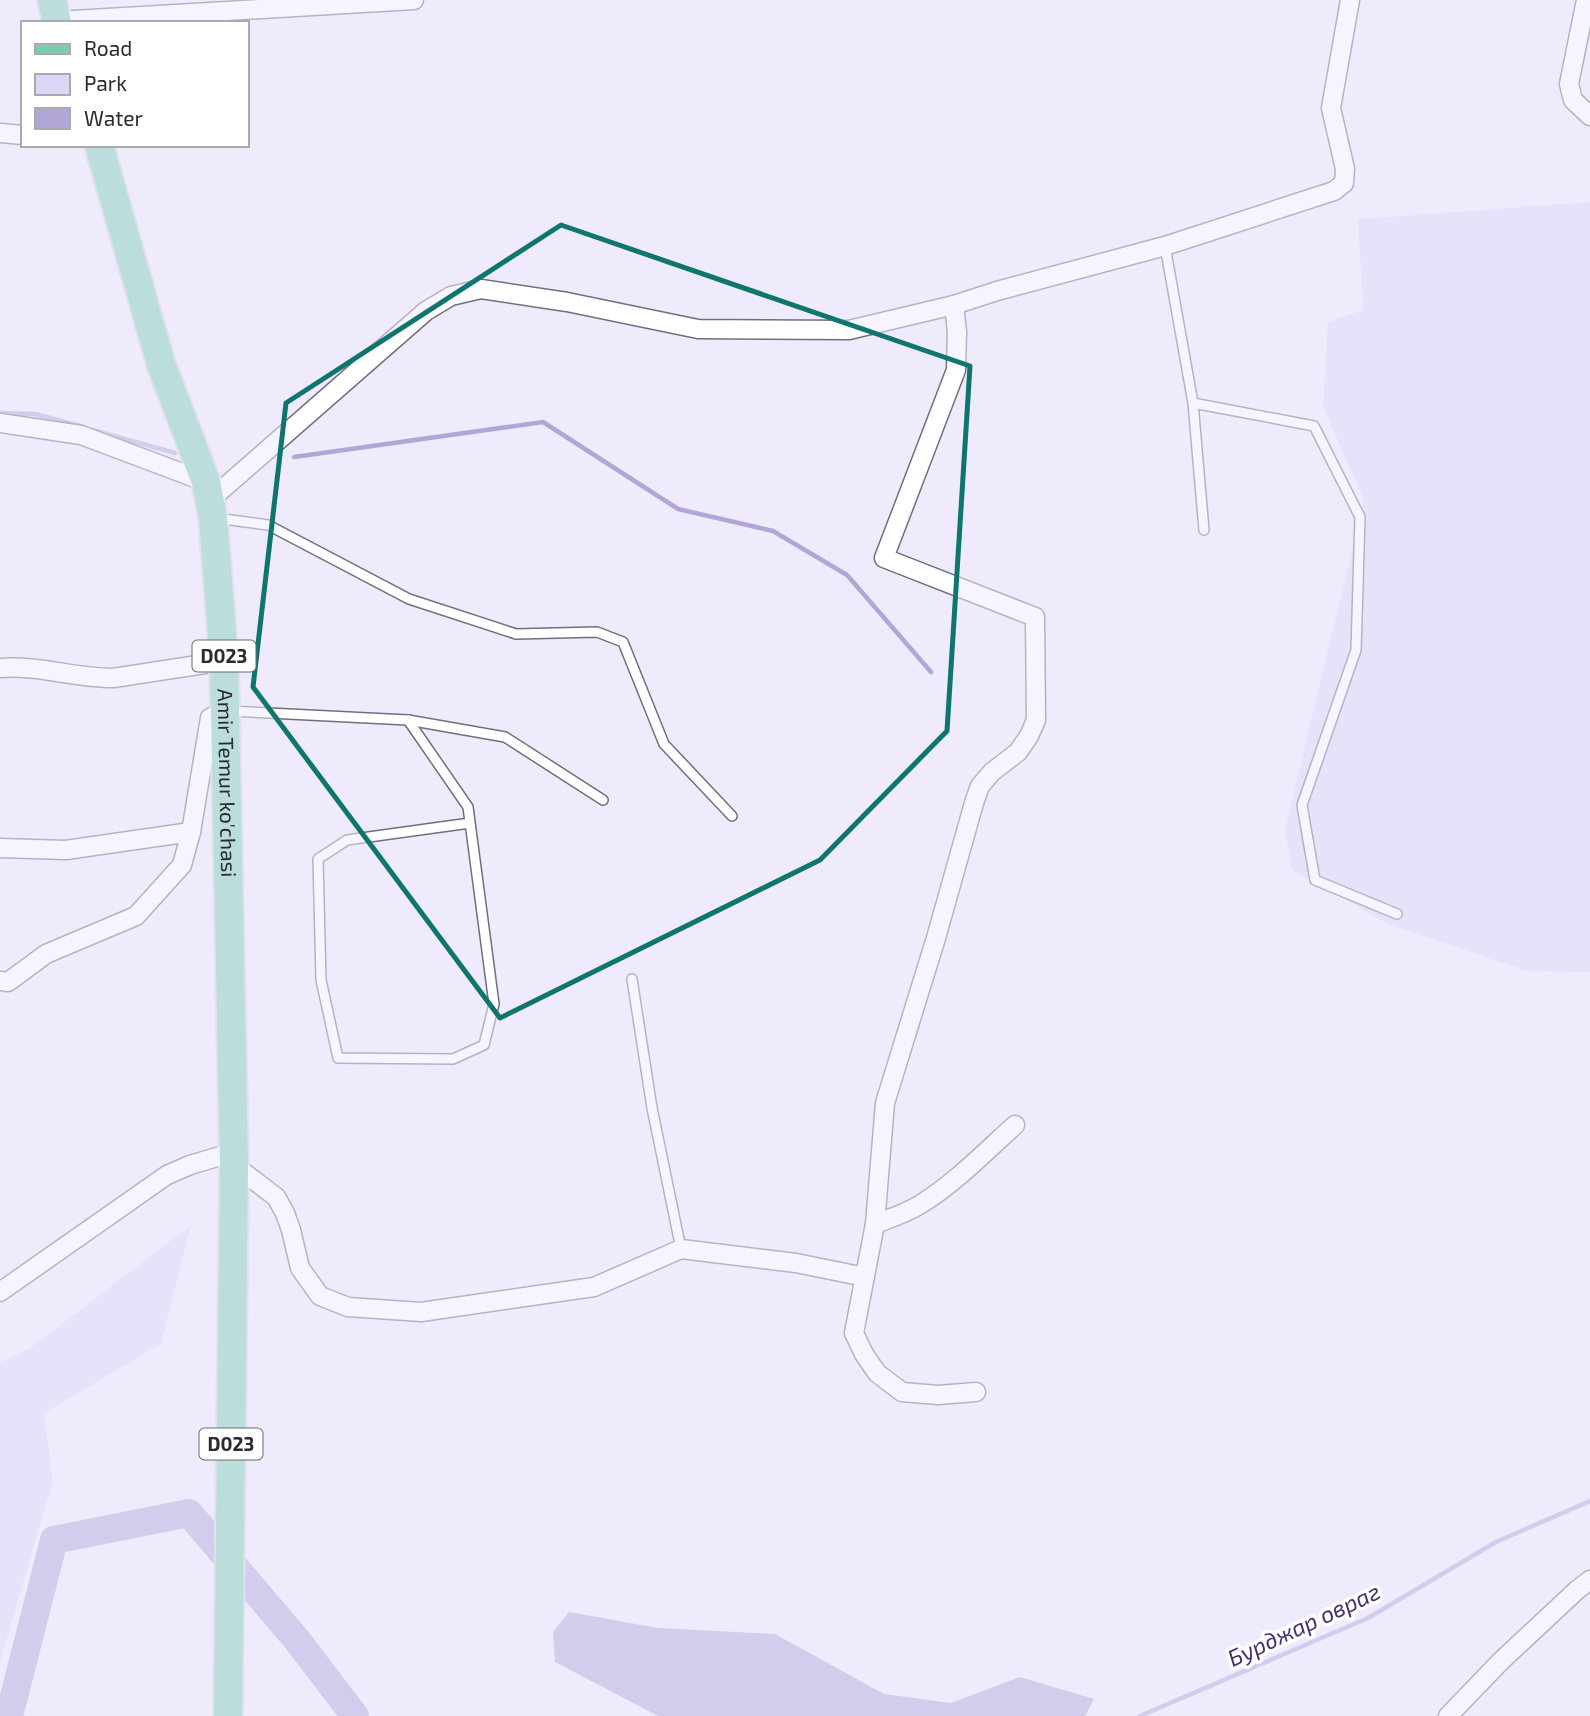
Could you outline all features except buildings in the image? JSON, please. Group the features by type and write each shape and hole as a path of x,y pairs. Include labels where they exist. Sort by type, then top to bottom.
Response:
{"main road":[{"name":"Amir Temur ko'chasi","path":"100,147 161,364 210,500 224,661 234,1168"},
{"name":"D023","path":"228,1710 234,1168"}],"street":[{"path":"55,14 414,0"},
{"path":"0,422 81,435 210,500 426,311 451,296 481,289 567,302 698,329 849,330 954,305 1165,246 1334,191 1345,183 1345,169 1331,108 1350,0"},
{"path":"1586,0 1569,84 1573,100 1590,116"},
{"path":"0,133 21,135"},
{"path":"954,305 958,340 956,370 884,558 1035,617 1036,720 1018,752 992,772 980,786 974,803 885,1104 875,1224 853,1333 877,1373 902,1392 938,1395 976,1392"},
{"path":"0,668 31,668 113,678 224,661"},
{"path":"0,981 8,982 46,954 136,916 182,865 191,832 210,718 224,711"},
{"path":"0,848 66,850 191,832"},
{"path":"875,1224 920,1205 948,1185 1015,1125"},
{"path":"0,1292 167,1175 190,1165 234,1168 276,1197 291,1230 300,1268 320,1296 348,1307 421,1312 594,1287 681,1249 796,1263 865,1277"},
{"path":"1448,1716 1501,1661 1590,1580"}],"lane":[{"path":"1165,246 1193,403 1204,530"},
{"path":"1193,403 1314,426 1360,517 1356,650 1302,805 1315,880 1397,915"},
{"path":"210,500 268,525 409,599 516,634 597,632 623,642 664,744 732,816"},
{"path":"224,711 408,720 505,737 603,800"},
{"path":"408,720 468,807 494,1004 484,1045 453,1059 338,1058 321,980 318,859 347,840 470,823"},
{"path":"632,979 652,1108 681,1249"}],"highlighted area":[{"path":"561,225 970,366 947,731 820,860 500,1018 253,687 286,403"}],"green space":[{"path":"1590,202 1590,972 1527,971 1388,924 1292,870 1285,829 1364,500 1323,407 1328,322 1363,310 1358,219"},
{"path":"191,1225 161,1344 44,1413 53,1481 0,1662 0,1362 29,1349"}],"water":[{"path":"569,1612 658,1628 775,1634 884,1694 951,1703 1020,1677 1094,1699 1085,1716 658,1716 555,1662 553,1632"}],"waterway":[{"path":"0,413 35,414 80,426"},
{"path":"294,457 543,422 678,509 773,531 847,575 931,672"},
{"path":"89,429 175,453"},
{"name":"Бурджар овраг","path":"1140,1716 1368,1618 1496,1542 1590,1501"},
{"path":"9,1716 54,1540 189,1513 297,1640 355,1716"}]}
